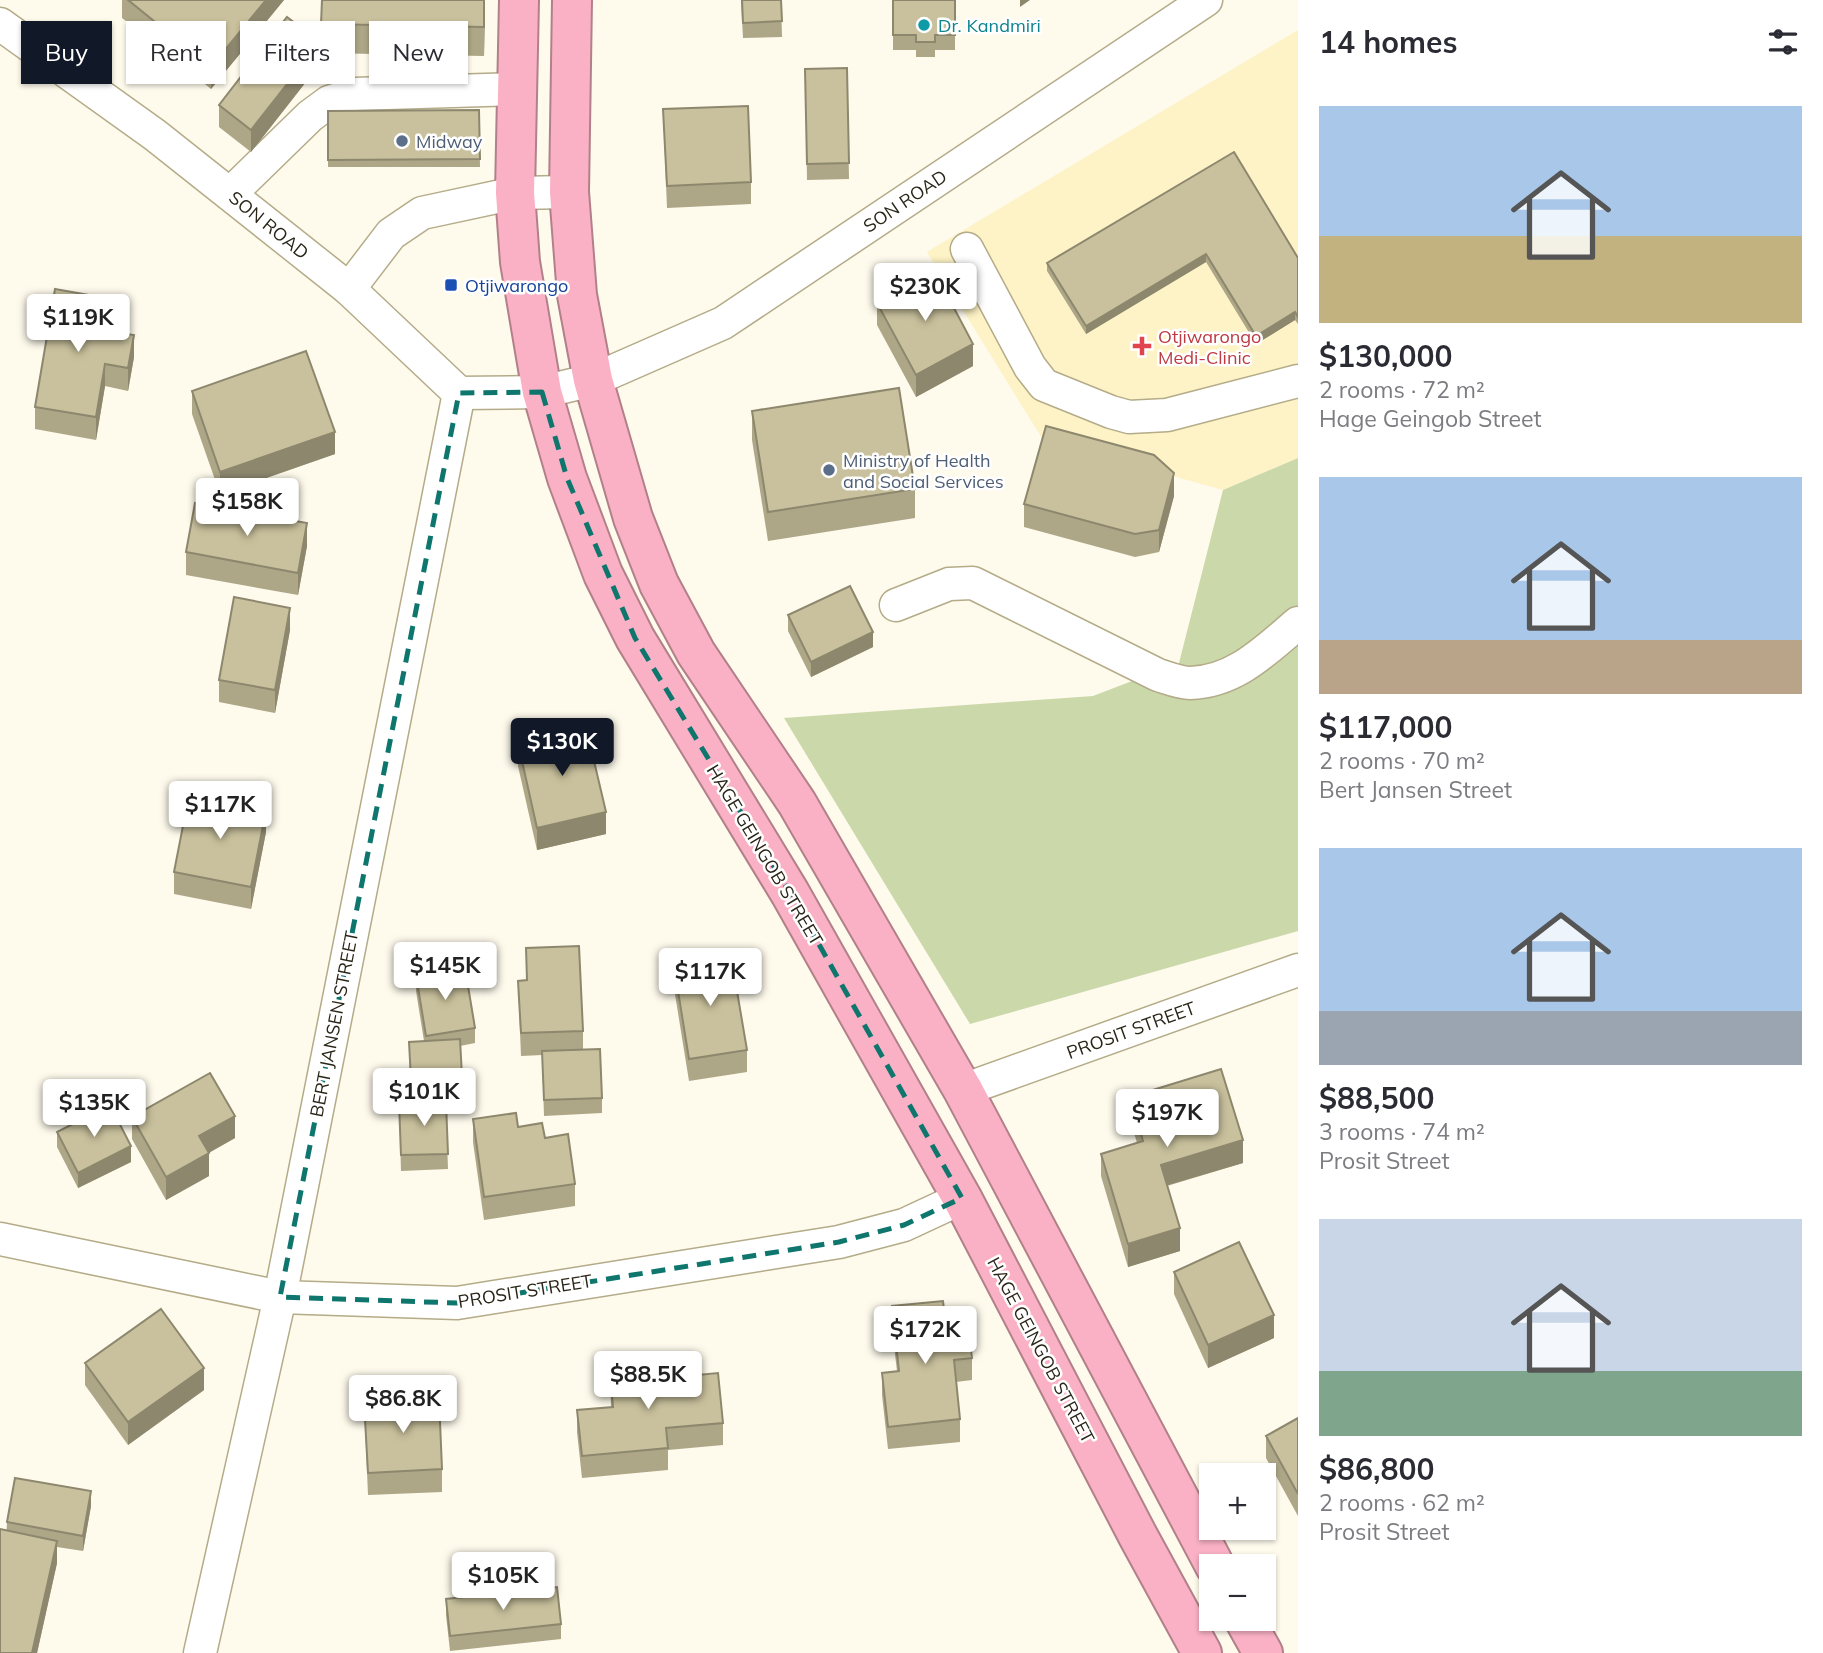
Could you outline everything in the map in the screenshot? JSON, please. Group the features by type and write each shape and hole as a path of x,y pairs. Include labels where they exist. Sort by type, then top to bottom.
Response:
{"highway":[{"path":"519,15 571,16 569,192 577,295 593,380 633,518 659,584 696,653 797,803 963,1090 1209,1554"},
{"name":"HAGE GEINGOB STREET","path":"519,15 514,193 520,262 542,392 571,490 603,573 635,638 790,893 962,1198 1202,1653"},
{"path":"1251,1631 1263,1653"}],"street":[{"name":"SON ROAD","path":"542,392 593,380 723,323 1206,0"},
{"name":"SON ROAD","path":"0,24 155,135 349,289 459,393"},
{"path":"230,194 310,116 329,102 354,94 517,89"},
{"path":"349,289 391,234 422,213 514,193 569,192"},
{"path":"967,249 1030,367 1044,385 1100,408 1129,417 1167,415 1298,382"},
{"path":"459,393 542,392"},
{"name":"BERT JANSEN STREET","path":"200,1653 280,1297 459,393"},
{"path":"896,605 949,584 973,583 1158,675 1188,683 1222,678 1253,661 1298,623"},
{"name":"PROSIT STREET","path":"963,1090 1298,970"},
{"name":"PROSIT STREET","path":"0,1239 280,1297 457,1303 839,1242 904,1225 962,1198"}],"highlighted area":[{"path":"542,392 567,478 635,638 790,893 962,1198 904,1225 839,1242 457,1303 280,1297 459,393"}],"shaded area":[{"name":"Otjiwarongo Medi-Clinic","path":"1298,30 1298,458 1223,490 1043,440 927,252"}],"green space":[{"path":"1298,458 1298,931 970,1024 784,718 1093,696 1179,663 1223,490"}],"building":[{"path":"128,0 266,0 249,21 240,21 240,32 226,49 226,21 154,21"},
{"path":"322,0 484,0 484,27 468,27 468,21 369,21 369,25 355,25 355,21 321,21"},
{"path":"742,0 781,0 782,21 743,23"},
{"name":"Dr. Kandmiri","path":"893,0 955,0 955,35 935,35 935,42 916,42 916,35 893,35"},
{"path":"847,68 849,163 807,164 805,69"},
{"path":"240,78 240,84 287,84 251,130 219,105"},
{"path":"748,106 751,182 667,186 663,109"},
{"path":"479,110 480,159 328,160 328,111"},
{"path":"1234,152 1298,258 1298,317 1295,312 1256,336 1206,254 1086,326 1047,263"},
{"path":"935,272 973,344 916,375 877,303"},
{"path":"55,289 106,298 100,330 134,335 128,368 105,364 96,417 35,407"},
{"path":"306,351 335,432 220,472 192,391"},
{"path":"899,388 915,489 768,512 752,411"},
{"path":"1046,426 1154,455 1174,473 1159,530 1135,534 1024,504"},
{"path":"195,503 307,523 298,573 186,552"},
{"path":"850,586 873,632 811,662 788,615"},
{"path":"234,597 290,608 275,690 219,680"},
{"path":"586,727 606,812 537,828 518,743"},
{"path":"189,795 266,810 251,887 174,872"},
{"path":"579,946 583,1031 521,1033 518,981 527,980 526,948"},
{"path":"731,956 747,1050 689,1059 674,966"},
{"path":"465,968 475,1028 426,1036 416,975"},
{"path":"460,1039 463,1095 412,1098 409,1042"},
{"path":"600,1049 602,1098 544,1100 542,1051"},
{"path":"1221,1069 1243,1140 1161,1165 1180,1228 1128,1244 1101,1154 1143,1141 1130,1097"},
{"path":"210,1073 235,1116 199,1136 209,1153 166,1177 132,1117"},
{"path":"446,1102 448,1154 401,1155 399,1103"},
{"path":"110,1105 131,1146 78,1173 57,1132"},
{"path":"516,1113 518,1127 542,1123 545,1138 568,1134 575,1184 484,1197 473,1119"},
{"path":"1239,1242 1274,1315 1208,1345 1174,1272"},
{"path":"943,1301 946,1327 968,1325 972,1358 954,1360 960,1419 888,1427 882,1373 899,1371 892,1306"},
{"path":"161,1309 204,1368 128,1422 85,1363"},
{"path":"654,1368 655,1379 718,1373 723,1423 666,1428 668,1448 582,1456 577,1410 613,1407 610,1372"},
{"path":"439,1398 442,1469 368,1473 364,1401"},
{"path":"1298,1418 1298,1494 1266,1436"},
{"path":"15,1478 91,1491 83,1536 7,1522"},
{"path":"0,1529 57,1541 32,1653 0,1653"},
{"path":"557,1587 561,1624 450,1636 446,1599"}],"place":[{"name":"Dr. Kandmiri","path":"924,25"},
{"name":"Midway","path":"402,141"},
{"name":"Otjiwarongo","path":"451,285"},
{"name":"Otjiwarongo Medi-Clinic","path":"1142,346"},
{"name":"Ministry of Health and Social Services","path":"829,470"}]}
